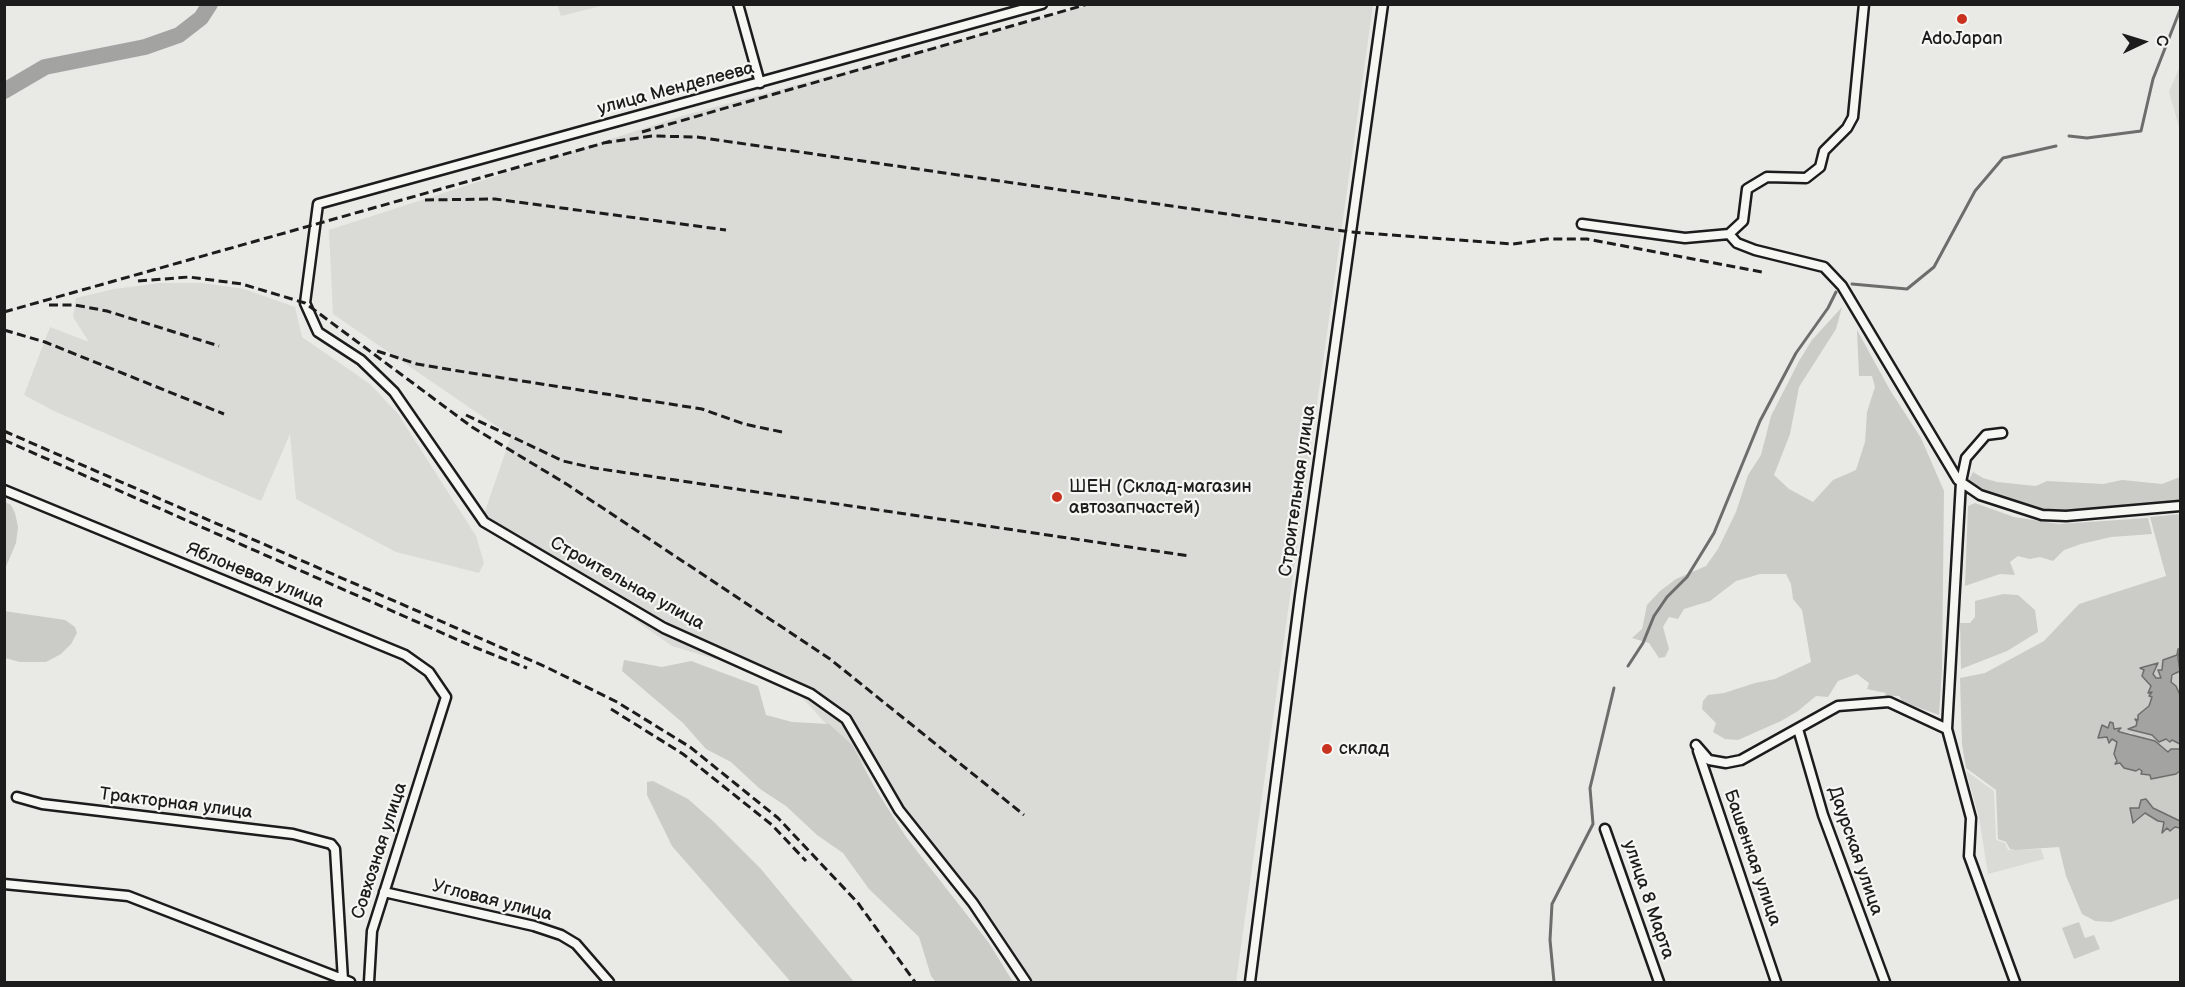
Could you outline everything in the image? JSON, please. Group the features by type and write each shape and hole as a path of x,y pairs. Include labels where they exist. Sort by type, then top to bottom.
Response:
{"street":[{"path":"738,4 760,83"},
{"name":"улица Менделеева","path":"318,204 1042,4"},
{"name":"Строительная улица","path":"1250,982 1301,585 1383,4"},
{"path":"1582,224 1685,237 1729,234 1743,221 1747,189 1767,177 1806,178 1820,167 1824,151 1847,128 1853,117 1864,4"},
{"name":"Строительная улица","path":"318,204 305,303 318,332 360,360 394,392 484,522 664,628 811,694 846,719 899,810 974,903 1026,982"},
{"path":"1729,234 1737,243 1755,250 1824,267 1833,276 1842,286 1961,482 1980,495 2042,514 2066,516 2181,506"},
{"path":"2002,433 1986,435 1966,458 1961,482 1947,729 1971,818 1970,856 2015,982"},
{"name":"Яблоневая улица","path":"4,490 405,655 429,672 446,697 435,732"},
{"path":"1798,729 1838,706 1888,702 1947,729"},
{"name":"Башенная улица","path":"1776,982 1696,745 1709,760 1726,763 1741,760 1798,729"},
{"name":"Даурская улица","path":"1798,729 1823,815 1885,982"},
{"name":"Совхозная улица","path":"369,982 372,931 435,732"},
{"name":"Тракторная улица","path":"16,797 42,804 293,834 331,844 335,849 346,981"},
{"name":"улица 8 Марта","path":"1605,829 1659,982"},
{"path":"4,884 128,896 346,981"},
{"name":"Угловая улица","path":"384,892 534,926 561,935 576,944 609,982"}],"shaded area":[{"path":"557,4 605,4 605,5 561,16"},
{"path":"1089,5 1373,5 1236,982 1029,982 914,820 787,681 672,646 484,514 511,436 333,314 329,230 682,116"},
{"path":"2180,66 2180,130 2169,92"},
{"path":"160,283 202,283 244,289 295,307 302,337 370,384 398,414 476,536 484,563 479,573 396,552 296,499 290,434 261,501 54,411 24,395 50,327 89,342 73,317 76,298 114,289"},
{"path":"1842,307 1836,329 1799,387 1790,434 1774,475 1789,489 1813,502 1833,480 1856,470 1865,442 1867,412 1875,387 1872,376 1859,376 1857,330 1890,390 1921,438 1944,491 1942,670 1939,715 1903,702 1899,696 1885,696 1886,693 1867,689 1869,683 1857,674 1838,681 1828,697 1816,696 1781,721 1738,740 1725,739 1713,732 1716,723 1702,709 1703,701 1708,695 1775,679 1811,662 1802,610 1793,599 1791,584 1786,574 1760,574 1736,581 1710,601 1684,609 1678,619 1669,617 1663,627 1669,649 1665,657 1659,658 1649,643 1632,638 1642,629 1647,605 1660,591 1676,579 1706,566 1718,549 1736,512 1748,475 1761,455 1771,416 1799,361 1812,340"},
{"path":"1973,472 1997,482 2036,486 2047,481 2103,484 2122,480 2162,484 2180,477 2180,504 2067,513 2042,512 1982,492 1968,482"},
{"path":"5,502 11,505 18,527 16,543 5,569"},
{"path":"1975,503 2014,517 2059,524 2148,518 2152,534 2111,537 2081,544 2064,550 2053,561 2040,557 2030,559 2018,556 2010,562 2015,575 2000,574 1965,586 1968,506"},
{"path":"2180,514 2180,649 2177,655 2163,663 2162,671 2159,671 2161,678 2154,677 2155,664 2143,667 2143,677 2151,687 2152,697 2149,706 2139,715 2136,726 2129,728 2152,735 2159,742 2166,739 2179,743 2180,749 2169,752 2141,737 2133,737 2132,733 2114,729 2113,724 2107,728 2102,726 2101,737 2107,737 2109,742 2114,739 2118,742 2116,763 2139,769 2145,774 2158,778 2180,771 2180,821 2153,808 2146,799 2142,800 2139,808 2133,809 2131,814 2136,822 2145,813 2161,819 2166,824 2164,831 2166,828 2180,828 2180,898 2111,922 2095,921 2082,914 2066,876 2059,847 2015,850 2010,849 2006,842 1998,839 1996,790 1966,768 1962,744 1960,678 1985,673 2044,641 2079,604 2166,576 2150,517"},
{"path":"2003,594 2018,595 2035,610 2038,632 2007,651 1961,669 1960,623 1970,623 1975,617 1975,601"},
{"path":"4,611 65,620 75,627 77,633 71,644 61,654 46,662 20,662 5,658"},
{"path":"2180,649 2178,658 2180,671 2172,675 2171,682 2176,686 2180,695 2180,744 2166,739 2159,742 2152,735 2128,729 2136,726 2135,719 2138,720 2138,715 2149,706 2152,697 2149,696 2152,692 2148,693 2151,686 2142,676 2144,670 2140,668 2158,663 2153,674 2156,678 2161,678 2158,670 2162,670 2163,660 2177,655"},
{"path":"624,660 662,667 691,661 758,686 766,715 792,722 829,724 852,745 875,788 906,837 989,943 1013,982 936,982 931,976 919,937 869,889 843,853 817,835 786,806 760,789 731,762 706,749 683,723 622,671"},
{"path":"2180,671 2180,695 2176,686 2171,683 2171,678"},
{"path":"2110,722 2113,723 2114,729 2121,728 2118,731 2155,741 2168,752 2171,749 2180,749 2180,771 2176,774 2151,779 2150,775 2141,774 2142,771 2139,769 2136,771 2124,768 2120,763 2115,764 2117,761 2114,754 2117,742 2112,739 2109,743 2107,737 2098,738 2102,725 2108,728"},
{"path":"1966,771 1994,791 1996,840 2005,843 2008,850 2041,849 2044,859 1988,874 1979,817"},
{"path":"653,781 688,799 761,869 854,982 791,982 672,846 647,795 647,782"},
{"path":"2146,799 2153,808 2180,821 2180,828 2175,827 2170,831 2167,828 2162,833 2164,822 2145,813 2133,823 2130,808 2139,808 2141,800"},
{"path":"2079,922 2085,938 2094,935 2100,949 2074,959 2062,928"}],"waterway":[{"path":"4,91 45,67 145,47 179,35 201,18 210,4"},
{"path":"2069,136 2087,138 2141,131 2153,79 2180,10"},
{"path":"1852,284 1907,289 1934,267 1975,191 2003,158 2056,146"},
{"path":"1628,666 1643,643 1654,616 1667,597 1687,577 1714,533 1760,421 1796,353 1828,308 1836,292"},
{"path":"1554,982 1550,940 1552,904 1593,824 1590,788 1614,688"}],"railway":[{"path":"642,132 1088,4"},
{"path":"603,143 652,136 697,137 1351,232 1513,244 1547,239 1587,239 1762,272"},
{"path":"4,312 611,141"},
{"path":"425,200 495,199 726,230"},
{"path":"138,281 189,277 242,284 305,303 472,427 568,485 830,659 1024,815"},
{"path":"49,305 75,305 107,311 219,346"},
{"path":"4,330 45,342 224,414"},
{"path":"377,351 417,364 702,409 744,424 782,432"},
{"path":"466,415 563,461 594,468 1190,556"},
{"path":"4,431 546,667 617,702 690,747 778,818 858,903 915,982"},
{"path":"4,440 474,647 527,668"},
{"path":"611,709 683,754 772,825 806,861"}],"place":[{"name":"AdoJapan","path":"1962,19"},
{"name":"ШЕН (Склад-магазин автозапчастей)","path":"1057,497"},
{"name":"склад","path":"1327,749"}]}
